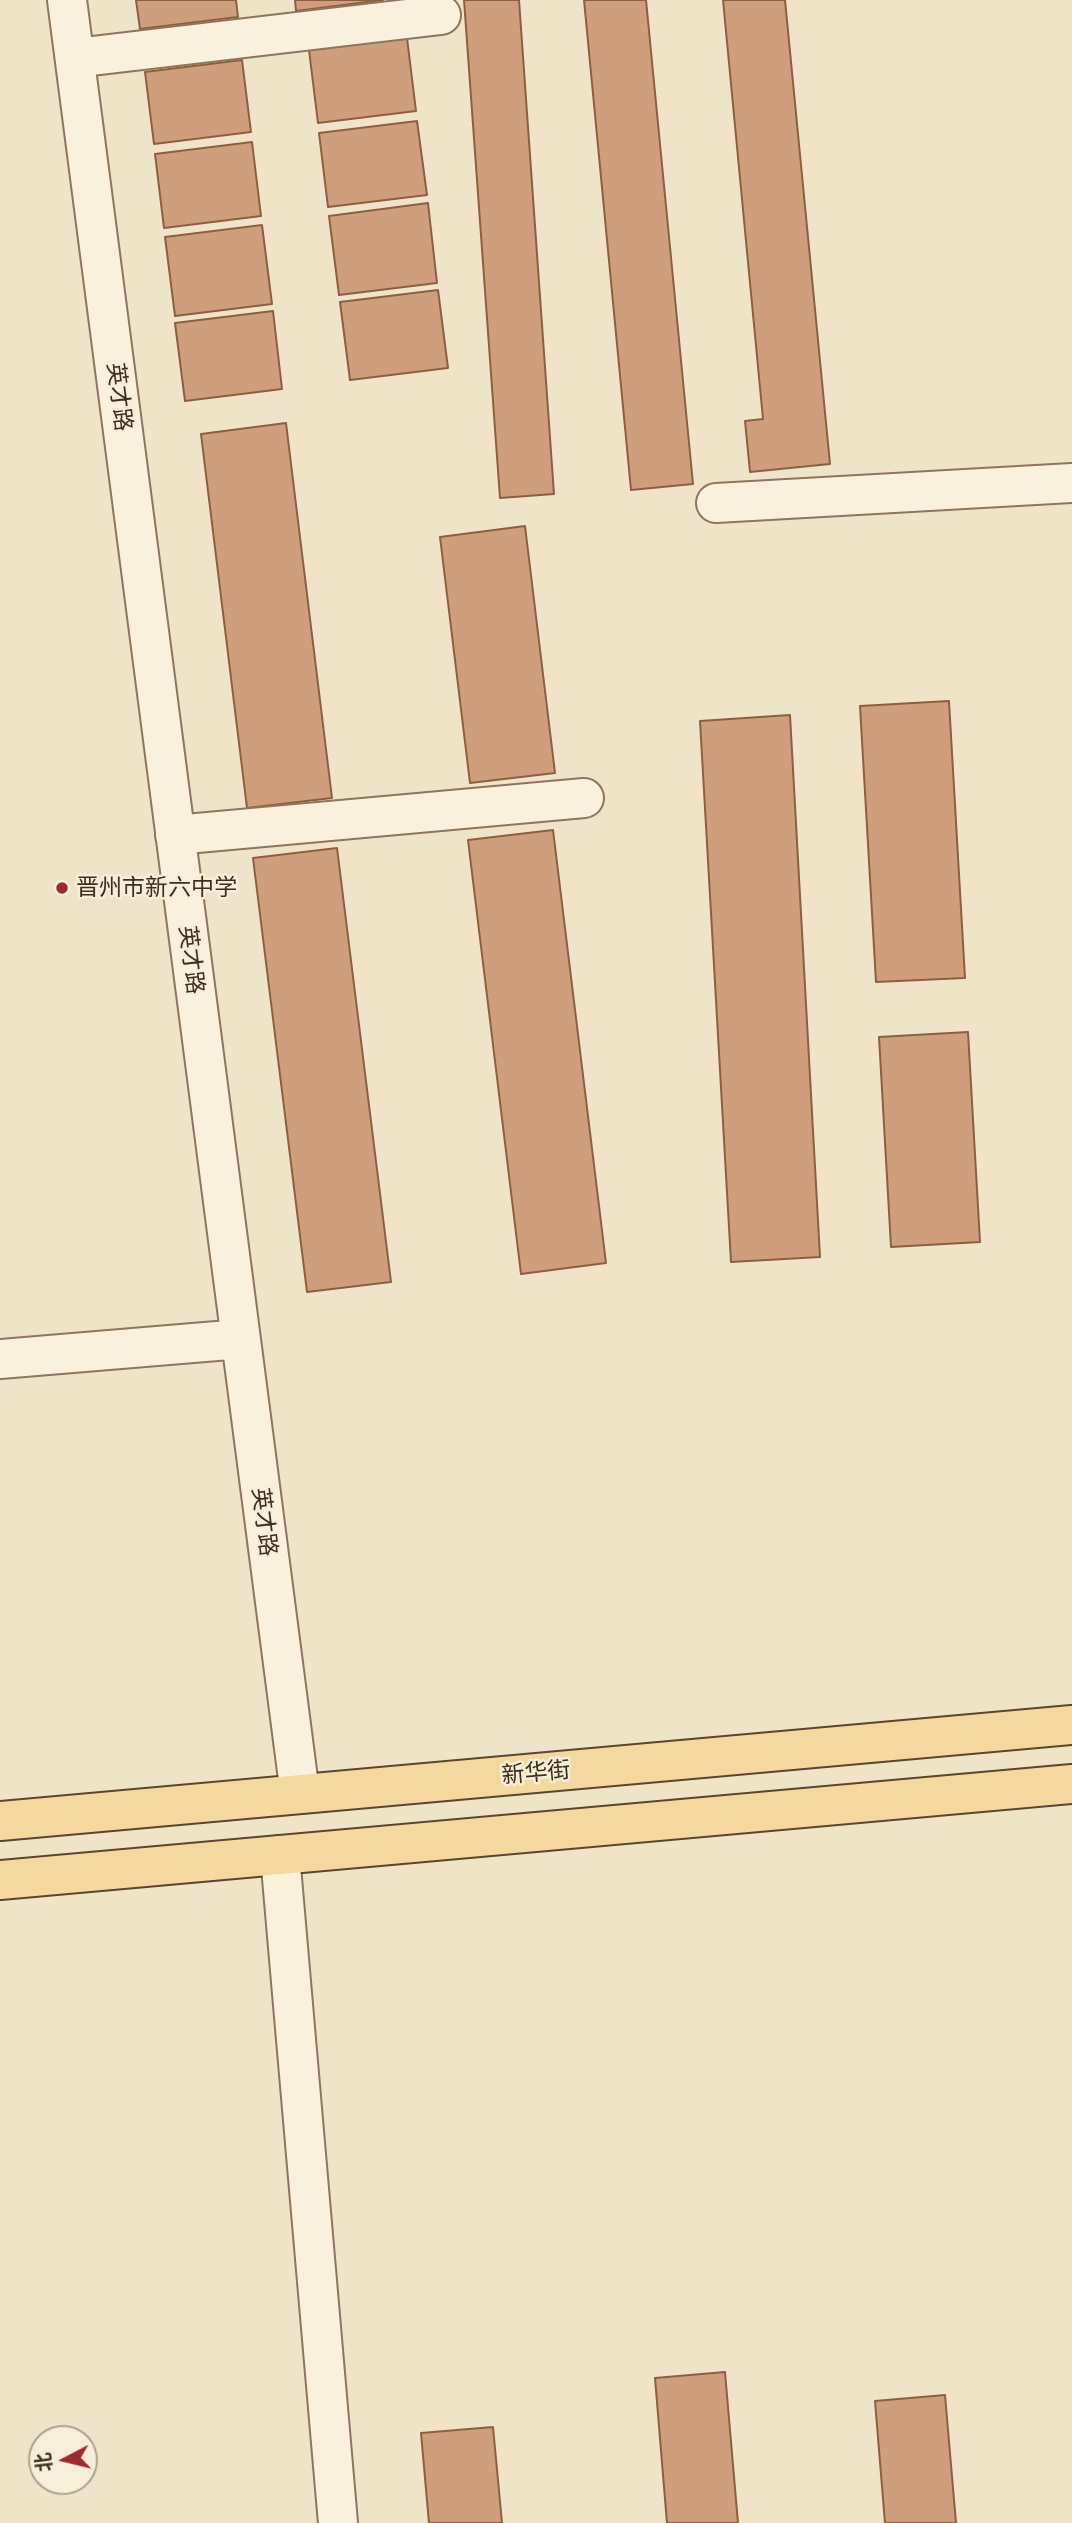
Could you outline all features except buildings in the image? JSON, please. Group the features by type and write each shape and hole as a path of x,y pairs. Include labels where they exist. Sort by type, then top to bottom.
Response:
{"main road":[{"name":"新华街","path":"0,1821 1072,1725"},
{"path":"0,1880 1072,1784"}],"street":[{"name":"英才路","path":"67,0 300,1794"},
{"path":"75,58 441,15"},
{"path":"716,503 1072,483"},
{"path":"175,835 584,797"},
{"path":"0,1359 241,1339"},
{"path":"280,1855 338,2523"}],"place":[{"name":"晋州市新六中学","path":"62,888"}]}
